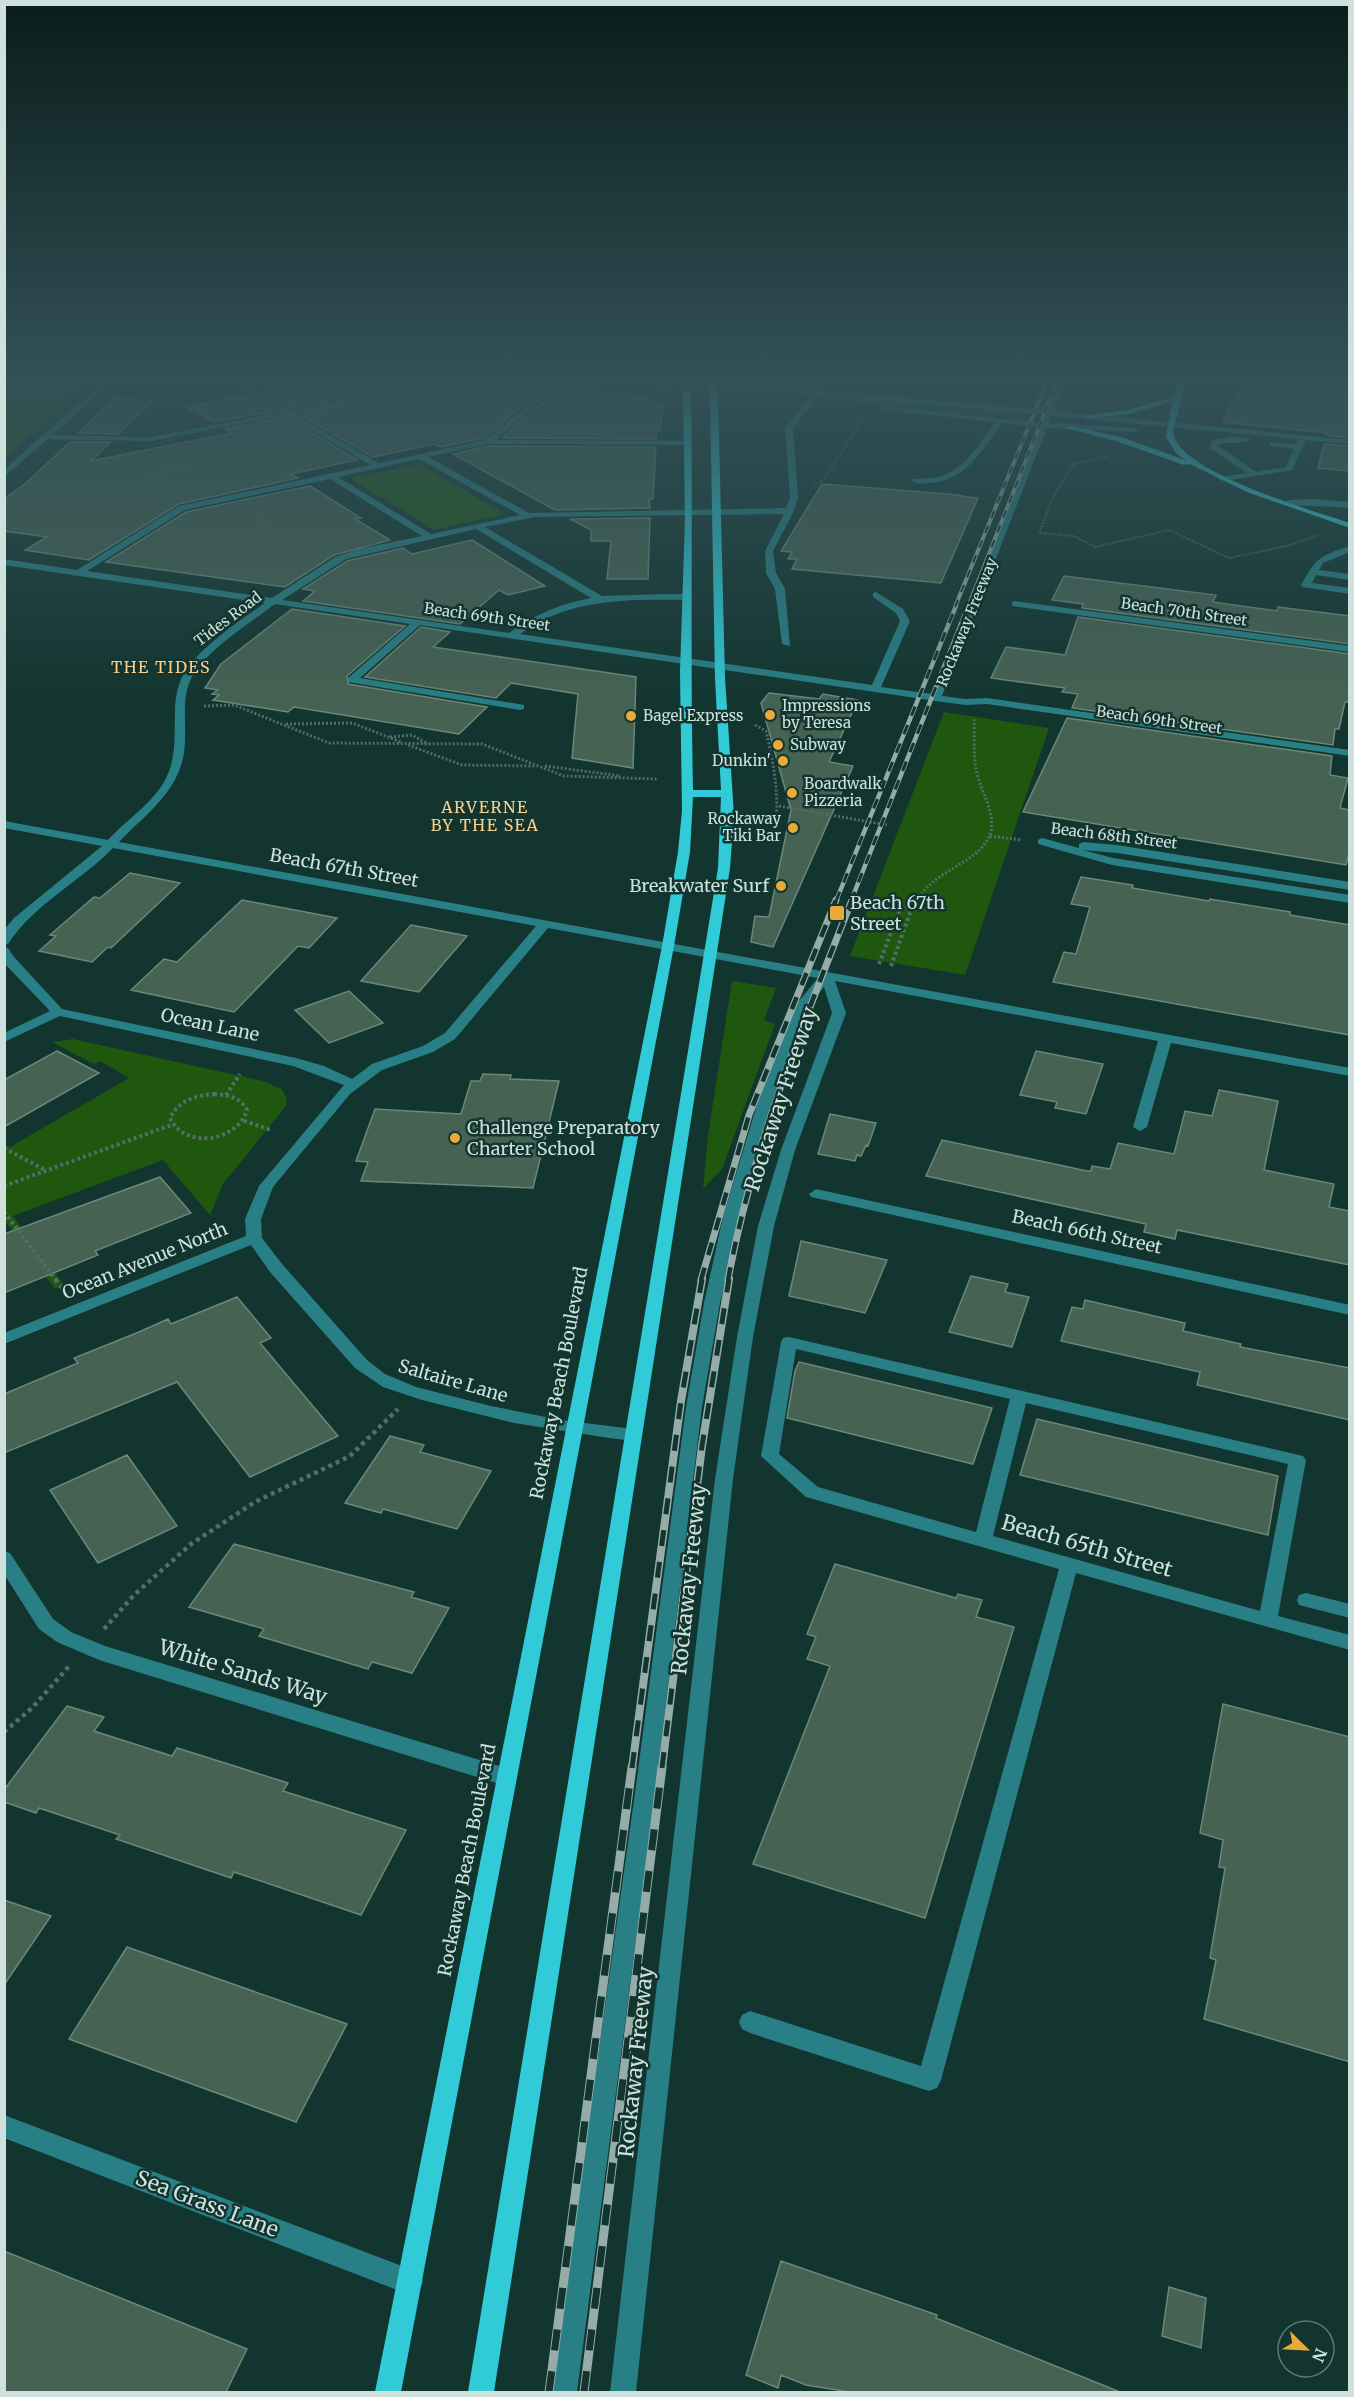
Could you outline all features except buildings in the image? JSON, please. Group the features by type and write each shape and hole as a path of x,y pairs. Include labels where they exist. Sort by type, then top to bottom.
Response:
{"main road":[{"name":"Rockaway Beach Boulevard","path":"388,2392 668,946 684,852 688,793 686,661 689,491"},
{"path":"481,2392 725,859 728,815 720,666 716,491"},
{"path":"1254,491 1350,526"},
{"path":"688,793 727,794"}],"street":[{"path":"78,573 182,508 262,491"},
{"path":"355,491 429,536"},
{"path":"484,491 527,514"},
{"path":"787,644 780,589 771,573 769,551 790,511 794,491"},
{"name":"Rockaway Freeway","path":"936,698 1019,491"},
{"path":"1288,504 1308,502 1350,505"},
{"name":"Tides Road","path":"4,941 21,919 110,844 158,797 176,771 180,754 182,691 192,667 218,643 332,563 353,554 527,514 790,511"},
{"path":"477,526 600,599"},
{"path":"1350,549 1320,561 1306,585 1350,591"},
{"path":"1338,553 1350,557"},
{"name":"Beach 69th Street","path":"4,562 936,698 965,702 987,701 1350,753"},
{"path":"1312,572 1350,577"},
{"path":"875,689 905,621 900,611 876,595"},
{"path":"511,636 528,622 545,614 600,599 687,597"},
{"name":"Beach 70th Street","path":"1015,604 1350,649"},
{"path":"418,622 352,680 520,706"},
{"name":"Beach 69th Street","path":"965,702 983,709 1350,763"},
{"name":"Beach 67th Street","path":"4,824 1350,1072"},
{"name":"Beach 68th Street","path":"1042,842 1117,849 1350,886"},
{"name":"Beach 68th Street","path":"1042,842 1112,861 1350,899"},
{"name":"Ocean Avenue North","path":"4,1339 254,1238 252,1219 266,1186 352,1084 377,1067 428,1049 450,1036 545,923"},
{"path":"4,951 8,959 58,1012 4,1038"},
{"name":"Rockaway Freeway","path":"564,2392 645,1793 694,1407 712,1302 731,1217 766,1098 801,1007 827,975"},
{"name":"Rockaway Freeway","path":"623,2392 726,1468 745,1337 766,1226 788,1150 839,1013 827,975"},
{"name":"Ocean Lane","path":"58,1012 296,1062 319,1069 352,1084"},
{"path":"1140,1127 1167,1037"},
{"name":"Beach 66th Street","path":"816,1194 1350,1310"},
{"name":"Saltaire Lane","path":"254,1238 276,1268 368,1371 387,1382 511,1418 573,1429 633,1435"},
{"name":"Beach 65th Street","path":"1019,1395 789,1342 770,1456 812,1492 1350,1643"},
{"path":"983,1540 1019,1395 1297,1460 1268,1621"},
{"name":"White Sands Way","path":"4,1558 46,1624 64,1637 87,1647 506,1777"},
{"path":"750,2022 929,2080 1069,1565"},
{"path":"1306,1600 1350,1611"},
{"name":"Sea Grass Lane","path":"4,2126 410,2282"}],"path":[{"path":"153,491 166,498"},
{"path":"1057,491 1039,533 1074,536 1095,547 1169,530 1229,558 1291,545 1328,532"},
{"path":"246,508 263,520 266,525 265,534 269,538 304,548 332,563"},
{"path":"204,706 234,705 329,743 482,744 564,776 657,779"},
{"path":"891,966 913,908 925,887 977,852 990,836 993,819 976,768 975,715"},
{"path":"281,724 352,723 462,765 566,766 636,778"},
{"path":"754,725 766,731 779,806 776,822 756,822"},
{"path":"388,737 412,735 429,744"},
{"path":"779,806 887,825"},
{"path":"990,836 1042,842"},
{"path":"879,964 901,906 913,908"},
{"path":"863,922 894,926"},
{"path":"226,1095 240,1074"},
{"path":"201,1095 226,1095 245,1105 247,1110 244,1121 229,1132 206,1138 183,1135 171,1125 170,1118 180,1104 201,1095"},
{"path":"244,1121 271,1130"},
{"path":"4,1186 171,1125"},
{"path":"4,1148 46,1171"},
{"path":"4,1212 63,1289"},
{"path":"4,1732 32,1708 134,1595 191,1544 255,1502 350,1456 416,1392"}],"green space":[{"path":"371,491 465,491 505,514 434,530"},
{"path":"944,712 1049,728 965,975 850,956"},
{"path":"732,981 776,988 764,1020 775,1024 722,1169 703,1189 708,1135"},
{"path":"73,1039 263,1081 282,1089 287,1100 286,1106 223,1184 210,1215 163,1160 13,1216 64,1285 55,1289 5,1221 4,1145 10,1147 129,1078 100,1061 94,1064 52,1042"}],"railway":[{"path":"955,607 1002,491"},
{"path":"968,607 1014,491"},
{"path":"836,901 956,606"},
{"path":"851,901 968,606"},
{"path":"701,1280 749,1115 836,900"},
{"path":"728,1280 738,1231 765,1135 815,993 852,900"},
{"path":"632,1768 681,1401 702,1279"},
{"path":"662,1768 702,1446 729,1279"},
{"path":"549,2392 632,1767"},
{"path":"584,2392 662,1767"}],"place":[{"name":"Impressions by Teresa","path":"770,715"},
{"name":"Bagel Express","path":"631,716"},
{"name":"Subway","path":"778,745"},
{"name":"Dunkin'","path":"783,761"},
{"name":"Boardwalk Pizzeria","path":"792,793"},
{"name":"Rockaway Tiki Bar","path":"793,828"},
{"name":"Breakwater Surf","path":"781,886"},
{"name":"Beach 67th Street","path":"837,913"},
{"name":"Challenge Preparatory Charter School","path":"455,1138"}],"district":[{"name":"THE TIDES","path":"161,667"},
{"name":"ARVERNE BY THE SEA","path":"485,816"}]}
